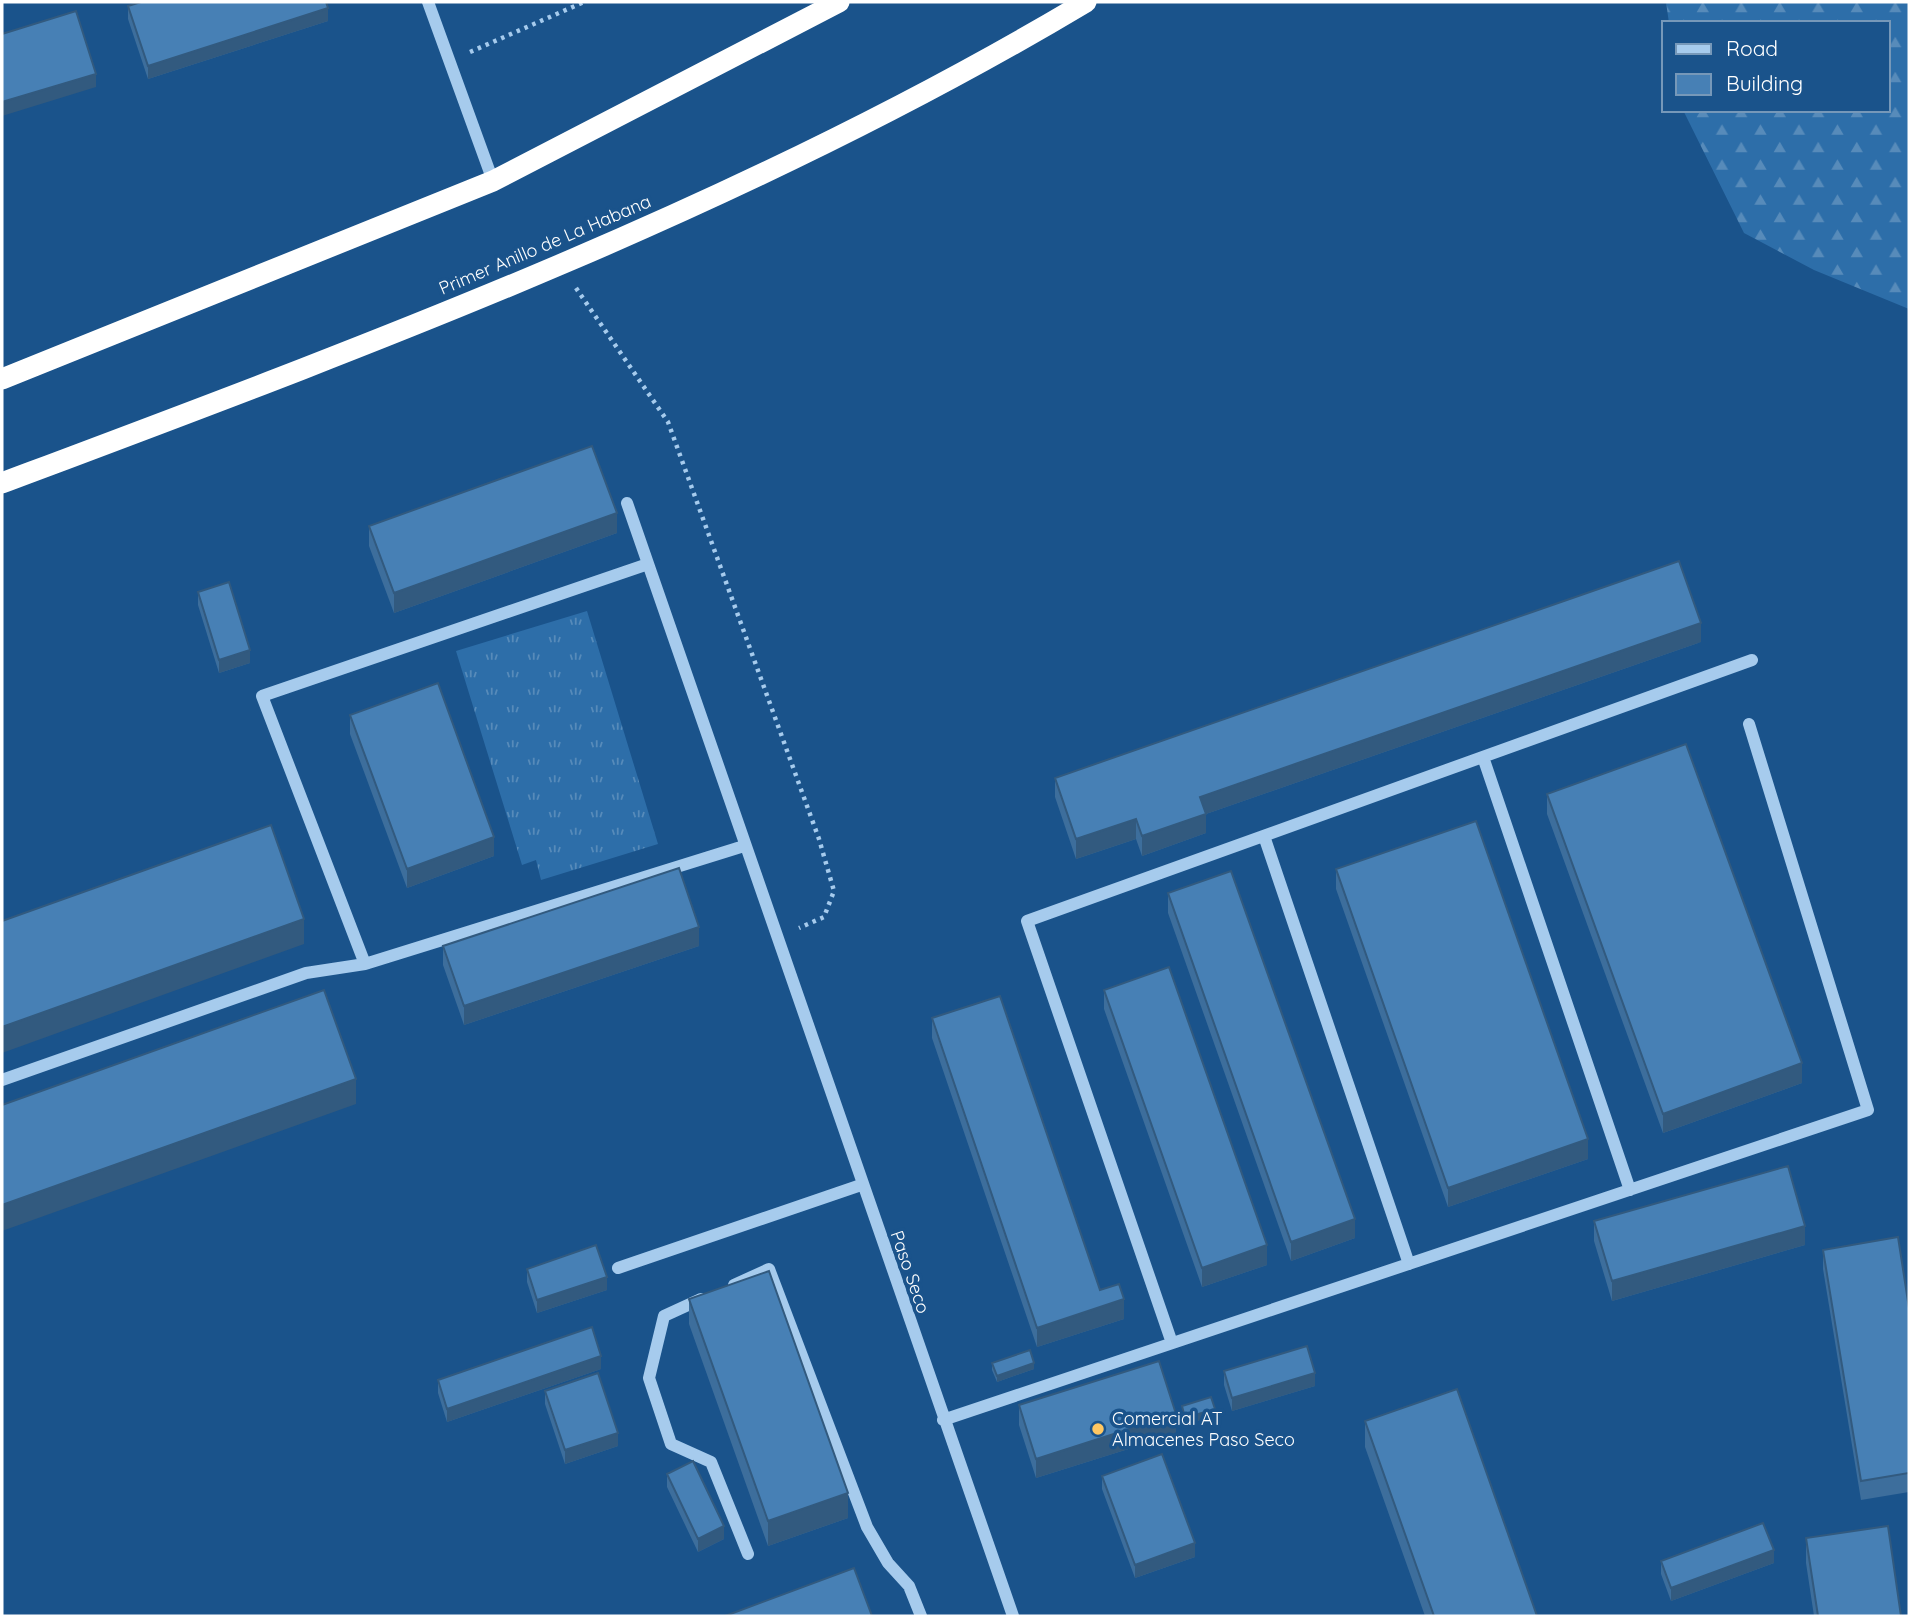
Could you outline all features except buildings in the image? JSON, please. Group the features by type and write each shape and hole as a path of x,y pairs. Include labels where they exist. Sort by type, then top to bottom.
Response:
{"highway":[{"path":"2,379 493,181 839,2"},
{"name":"Primer Anillo de La Habana","path":"2,483 270,383 561,267 865,126 1086,2"}],"street":[{"path":"428,2 493,181"},
{"name":"Paso Seco","path":"628,503 861,1185 1013,1616"},
{"path":"365,964 261,696 648,565"},
{"path":"1172,1343 1027,921 1752,660"},
{"path":"943,1420 1868,1111 1749,724"},
{"path":"1483,757 1630,1190"},
{"path":"1264,836 1409,1264"},
{"path":"2,1080 306,973 365,964 744,846"},
{"path":"618,1268 861,1185"},
{"path":"748,1554 711,1462 671,1444 649,1378 664,1316 769,1269 867,1527 888,1563 909,1586 921,1616"}],"path":[{"path":"449,61 584,2"},
{"path":"561,267 668,422 819,839 834,891 824,917 776,939"}],"green space":[{"path":"1666,2 1909,2 1909,309 1814,270 1744,233 1684,112 1890,112 1890,21 1669,21"},
{"path":"587,611 658,844 541,880 536,860 522,865 456,651"}],"place":[{"name":"Comercial AT Almacenes Paso Seco","path":"1098,1429"}]}
